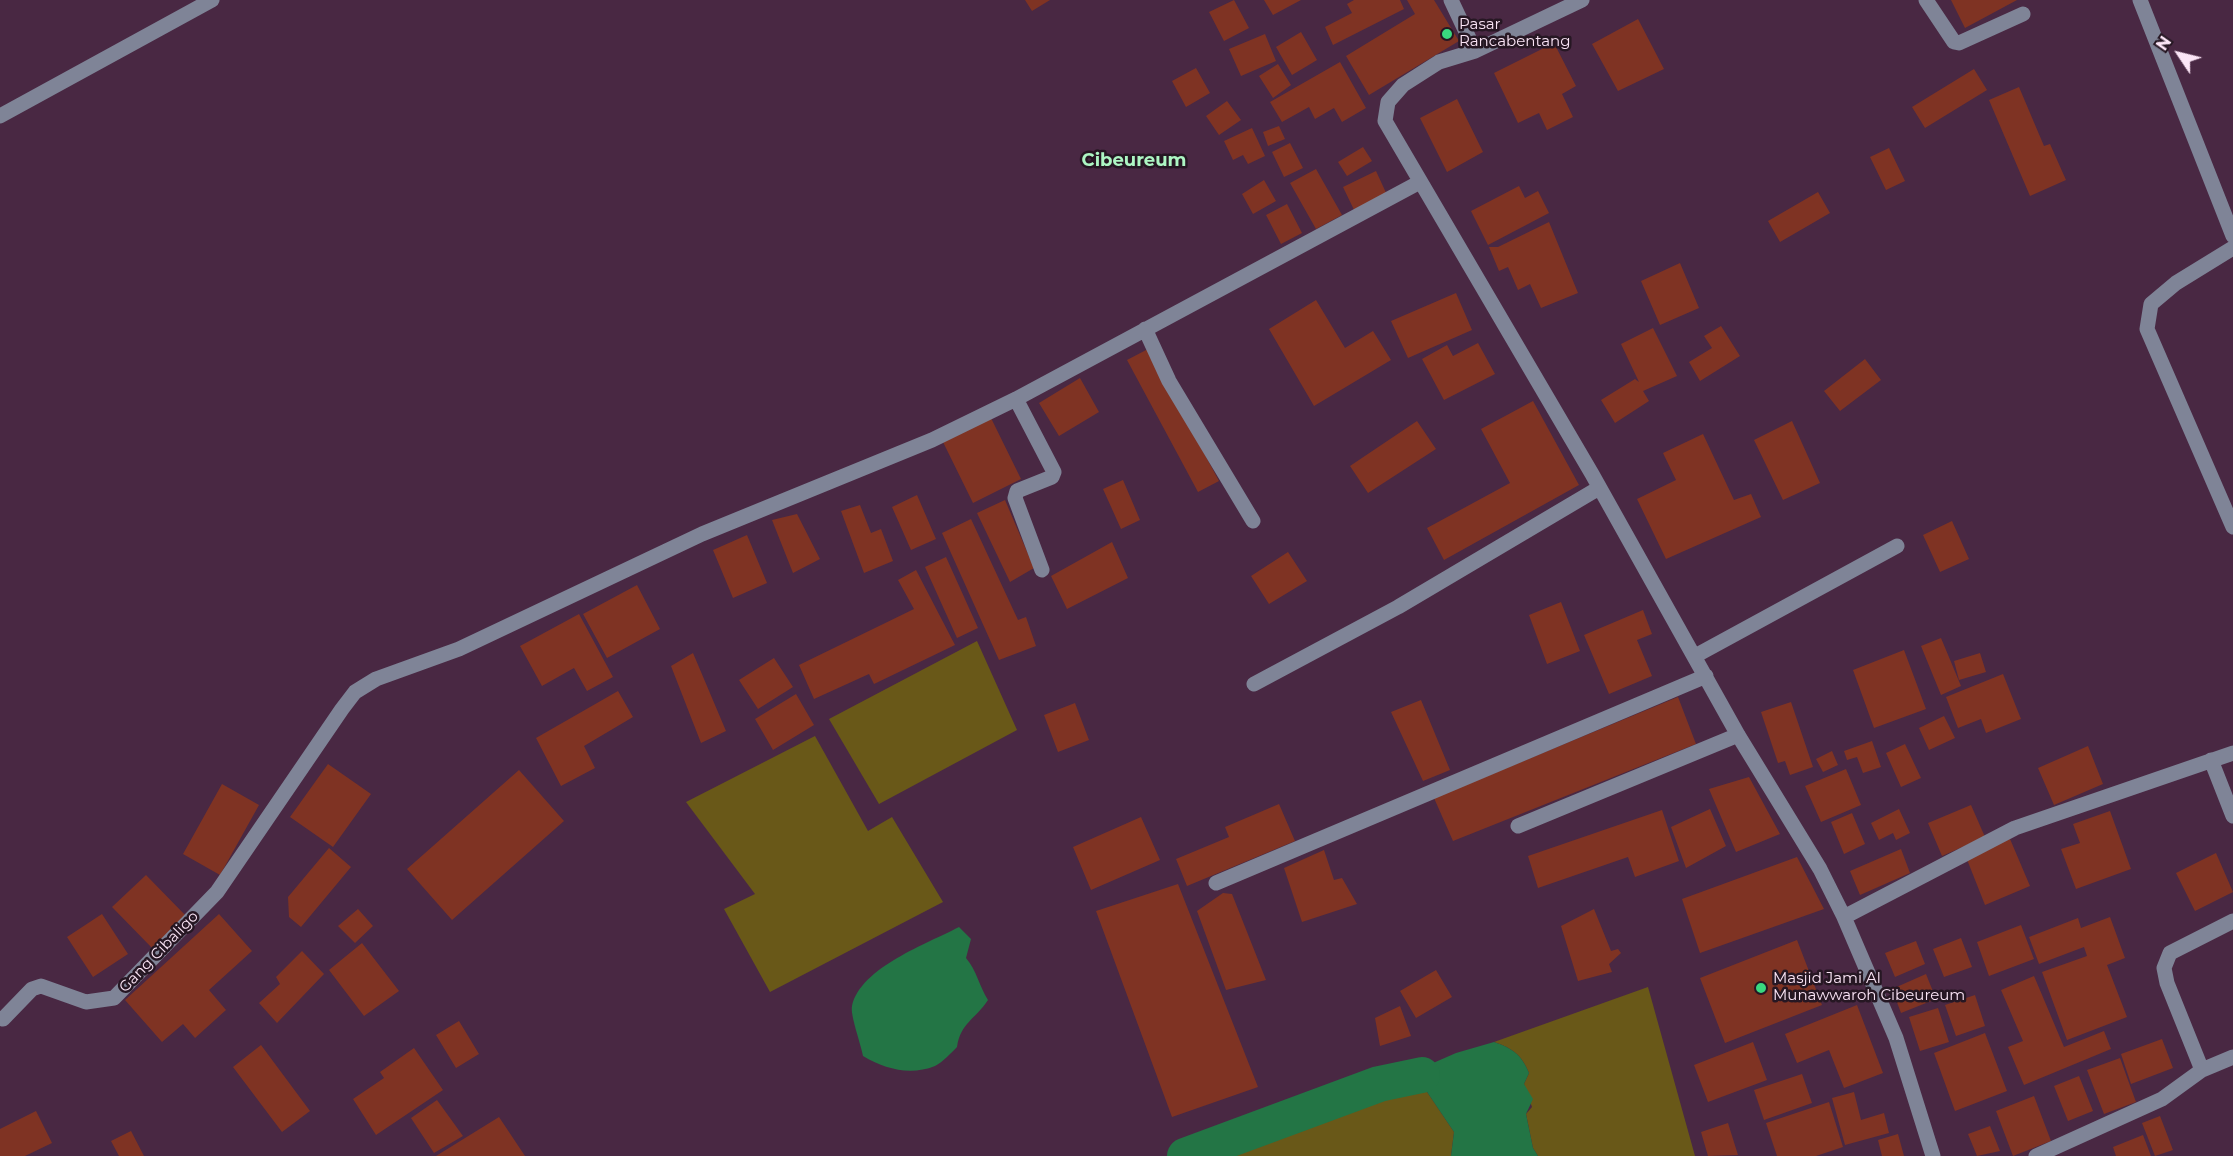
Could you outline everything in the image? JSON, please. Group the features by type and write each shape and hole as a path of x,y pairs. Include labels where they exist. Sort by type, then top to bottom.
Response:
{"street":[{"path":"0,116 212,0"},
{"path":"1450,0 1475,51"},
{"path":"1582,0 1475,51 1439,62 1403,85 1388,102 1385,122 1599,488 1738,735 1820,869 1844,917 1896,1038 1933,1156"},
{"path":"1926,0 1954,42 1959,43 2023,15"},
{"path":"2140,0 2233,236"},
{"path":"1042,570 1015,498 1017,491 1052,477 1054,472 1016,399 1420,182"},
{"path":"2233,248 2176,284 2151,304 2147,328 2233,527"},
{"path":"1145,328 1169,381 1253,521"},
{"name":"Gang Cibaligo","path":"3,1018 32,989 41,986 86,1002 114,998 217,892 342,709 355,693 376,679 459,649 702,534 932,440 1016,399"},
{"path":"1254,684 1398,607 1599,488"},
{"path":"1695,656 1897,546"},
{"path":"1216,883 1706,676"},
{"path":"1518,826 1738,735"},
{"path":"1844,917 2015,828 2233,753"},
{"path":"2211,760 2233,816"},
{"path":"2202,1070 2167,983 2164,968 2170,953 2233,921"},
{"path":"2036,1156 2162,1099 2202,1070 2233,1058"}],"shaded area":[{"path":"977,641 1017,730 879,804 829,719"},
{"path":"815,736 868,831 892,817 943,902 770,992 724,909 755,894 686,802"},
{"path":"959,927 971,939 966,958 988,1000 965,1026 957,1047 935,1066 907,1071 889,1068 863,1056 852,1010 858,992 881,968 913,949"},
{"path":"1648,987 1695,1156 1538,1156 1533,1148 1526,1114 1532,1107 1524,1084 1529,1073 1516,1053 1494,1042"},
{"path":"1494,1042 1516,1053 1529,1073 1524,1084 1533,1099 1526,1114 1533,1148 1538,1156 1451,1156 1454,1132 1421,1083 1424,1067 1456,1053"},
{"path":"1422,1075 1421,1083 1454,1132 1451,1156 1227,1156"}],"building":[{"path":"1025,0 1050,0 1032,11"},
{"path":"1234,0 1249,28 1224,41 1209,12"},
{"path":"1264,0 1301,0 1273,15"},
{"path":"1354,0 1400,0 1404,9 1333,45 1325,27 1352,13 1347,4"},
{"path":"1407,0 1434,0 1459,41 1369,95 1346,56 1415,14"},
{"path":"1951,0 2017,0 1965,28"},
{"path":"1638,19 1664,69 1618,91 1592,44"},
{"path":"1301,32 1317,60 1292,75 1276,47"},
{"path":"1265,34 1276,61 1241,76 1229,49"},
{"path":"1554,43 1576,86 1562,94 1573,117 1547,130 1539,113 1518,123 1494,73"},
{"path":"1340,62 1366,108 1342,122 1334,108 1315,119 1309,107 1282,122 1270,102"},
{"path":"1278,64 1291,85 1273,98 1259,76"},
{"path":"1196,68 1210,93 1186,107 1172,81"},
{"path":"1974,69 1987,90 1925,128 1912,107"},
{"path":"2019,87 2044,146 2050,144 2066,180 2030,196 1989,100"},
{"path":"1457,99 1483,152 1447,172 1420,118"},
{"path":"1227,101 1241,120 1219,135 1206,116"},
{"path":"1279,126 1285,139 1268,146 1263,132"},
{"path":"1252,128 1265,156 1248,164 1243,155 1233,160 1224,141"},
{"path":"1290,143 1303,168 1284,177 1272,152"},
{"path":"1363,147 1372,161 1347,176 1338,162"},
{"path":"1889,148 1905,181 1886,190 1870,157"},
{"path":"1316,169 1342,215 1316,229 1290,183"},
{"path":"1376,171 1388,197 1356,214 1343,187"},
{"path":"1264,180 1276,201 1253,214 1242,194"},
{"path":"1519,186 1525,198 1538,191 1549,213 1488,245 1471,211"},
{"path":"1818,192 1830,213 1780,242 1768,221"},
{"path":"1287,204 1302,233 1281,244 1266,215"},
{"path":"1549,222 1578,293 1541,308 1530,284 1518,290 1508,267 1499,271 1489,247 1498,247"},
{"path":"1680,263 1699,308 1660,325 1641,281"},
{"path":"1456,293 1472,330 1408,358 1391,321"},
{"path":"1316,300 1345,348 1373,331 1391,360 1314,406 1269,329"},
{"path":"1721,326 1740,356 1700,381 1689,362 1712,348 1704,336"},
{"path":"1653,328 1677,376 1643,391 1649,401 1615,423 1601,400 1635,379 1639,382 1621,344"},
{"path":"1478,343 1495,374 1444,400 1422,359 1447,345 1453,356"},
{"path":"1148,349 1219,481 1198,492 1127,360"},
{"path":"1865,359 1881,380 1840,411 1824,391"},
{"path":"1080,378 1099,412 1059,436 1039,403"},
{"path":"1533,401 1579,485 1444,560 1427,528 1510,483 1481,429"},
{"path":"991,418 1021,479 973,503 943,442"},
{"path":"1417,421 1436,449 1368,493 1350,466"},
{"path":"1792,421 1820,483 1783,500 1754,440"},
{"path":"1703,434 1734,500 1751,494 1761,517 1666,559 1637,499 1676,480 1663,453"},
{"path":"1123,480 1140,520 1121,529 1103,489"},
{"path":"917,495 936,539 911,550 892,507"},
{"path":"1005,500 1034,568 1010,582 977,513"},
{"path":"860,505 871,533 881,529 893,561 864,573 841,511"},
{"path":"797,514 820,559 793,573 772,520"},
{"path":"971,519 1018,620 1026,617 1036,646 999,660 942,533"},
{"path":"1952,521 1969,559 1940,572 1923,535"},
{"path":"747,535 767,583 733,598 713,550"},
{"path":"1112,542 1128,578 1067,609 1051,576"},
{"path":"1288,552 1307,581 1269,604 1251,576"},
{"path":"946,557 978,628 957,638 925,567"},
{"path":"916,570 955,645 874,684 869,674 814,699 799,665 914,609 898,580"},
{"path":"637,585 660,629 607,658 583,614"},
{"path":"1561,602 1580,651 1547,664 1529,615"},
{"path":"1643,610 1652,634 1637,640 1652,676 1609,694 1584,635"},
{"path":"579,614 613,677 587,691 574,668 542,686 520,646"},
{"path":"1941,638 1961,686 1941,695 1921,646"},
{"path":"1904,650 1926,709 1874,728 1853,670"},
{"path":"693,653 726,731 701,743 671,666"},
{"path":"1980,653 1986,672 1959,680 1954,661"},
{"path":"774,658 793,687 758,709 739,680"},
{"path":"2003,674 2021,719 1986,733 1981,719 1958,728 1946,697"},
{"path":"618,691 633,717 584,746 595,768 561,786 536,738"},
{"path":"796,694 814,725 773,750 755,719"},
{"path":"1678,697 1696,744 1453,841 1434,798"},
{"path":"1421,700 1450,770 1423,781 1391,712"},
{"path":"1791,702 1813,767 1790,775 1785,761 1778,763 1761,712"},
{"path":"1075,703 1089,740 1058,752 1044,715"},
{"path":"1944,716 1955,738 1929,750 1919,728"},
{"path":"1872,741 1881,767 1863,773 1857,757 1847,760 1844,751"},
{"path":"1905,744 1921,778 1901,787 1886,753"},
{"path":"2088,746 2103,784 2054,805 2038,768"},
{"path":"1832,751 1838,765 1823,772 1816,759"},
{"path":"328,764 371,794 333,847 290,817"},
{"path":"1846,769 1861,805 1821,822 1805,786"},
{"path":"519,770 564,821 452,920 407,869"},
{"path":"1749,777 1780,834 1736,852 1709,789"},
{"path":"222,784 259,805 220,875 183,854"},
{"path":"1279,804 1295,841 1187,886 1176,859 1229,837 1225,827"},
{"path":"1971,805 1985,837 1942,856 1928,823"},
{"path":"1710,809 1726,846 1686,868 1671,827"},
{"path":"1899,809 1910,833 1896,840 1893,833 1879,840 1871,823"},
{"path":"1662,810 1679,861 1635,877 1628,857 1538,888 1528,856"},
{"path":"2110,811 2131,869 2076,889 2061,849 2080,843 2073,824"},
{"path":"1852,813 1865,844 1844,854 1831,822"},
{"path":"1141,817 1160,860 1091,890 1073,847"},
{"path":"2010,839 2030,886 1985,905 1966,857"},
{"path":"329,848 351,867 301,927 289,917 288,897"},
{"path":"1901,849 1910,873 1860,895 1850,871"},
{"path":"1324,850 1334,880 1342,878 1357,904 1302,922 1284,868"},
{"path":"2216,853 2233,892 2195,911 2176,873"},
{"path":"1797,857 1824,909 1700,953 1682,899"},
{"path":"146,875 186,916 152,948 112,907"},
{"path":"1178,884 1258,1087 1172,1117 1096,911"},
{"path":"1223,893 1232,894 1266,980 1226,990 1197,911"},
{"path":"358,909 373,926 355,943 338,926"},
{"path":"1594,909 1611,951 1618,949 1621,953 1609,964 1612,972 1578,981 1561,926"},
{"path":"102,914 128,954 93,977 67,937"},
{"path":"219,914 252,951 209,990 226,1010 195,1038 183,1024 162,1042 125,1000"},
{"path":"2110,917 2125,958 2107,965 2127,1017 2067,1040 2042,972 2087,956 2084,947 2039,964 2029,937 2078,918 2081,928"},
{"path":"2021,925 2034,959 1989,976 1977,942"},
{"path":"1961,938 1972,967 1944,977 1933,949"},
{"path":"1797,940 1822,1005 1725,1043 1700,978"},
{"path":"1916,941 1925,964 1895,977 1885,953"},
{"path":"362,943 399,991 364,1016 329,970"},
{"path":"302,951 324,974 277,1023 259,1003 280,984 276,977"},
{"path":"1436,970 1452,997 1416,1018 1400,991"},
{"path":"1926,974 1936,999 1901,1013 1892,989"},
{"path":"2034,976 2064,1047 2104,1031 2111,1049 2024,1085 2008,1047 2023,1041 2001,990"},
{"path":"1975,995 1985,1026 1956,1036 1945,1005"},
{"path":"1857,1005 1883,1073 1844,1088 1829,1050 1797,1063 1785,1034"},
{"path":"1400,1006 1411,1036 1380,1046 1375,1018"},
{"path":"1938,1008 1949,1042 1920,1051 1909,1017"},
{"path":"459,1021 479,1054 456,1068 436,1035"},
{"path":"1985,1033 2007,1091 1955,1111 1934,1053"},
{"path":"2162,1039 2173,1068 2131,1084 2121,1054"},
{"path":"1753,1042 1767,1080 1708,1102 1694,1065"},
{"path":"261,1045 310,1111 282,1132 233,1067"},
{"path":"414,1048 443,1090 376,1135 353,1099 384,1078 380,1072"},
{"path":"2120,1058 2136,1102 2104,1114 2087,1070"},
{"path":"1802,1074 1812,1103 1764,1120 1754,1090"},
{"path":"2079,1076 2093,1111 2068,1121 2054,1086"},
{"path":"1854,1092 1861,1120 1884,1113 1889,1133 1845,1145 1832,1098"},
{"path":"2034,1096 2051,1141 2013,1156 1996,1111"},
{"path":"437,1100 463,1136 434,1153 411,1118"},
{"path":"1829,1102 1843,1147 1816,1156 1777,1156 1766,1123"},
{"path":"36,1111 52,1143 25,1156 0,1156 0,1129"},
{"path":"2160,1116 2173,1150 2155,1156 2142,1123"},
{"path":"499,1117 525,1156 436,1156"},
{"path":"1728,1123 1738,1155 1708,1156 1701,1132"},
{"path":"1990,1126 2000,1151 1977,1156 1968,1134"},
{"path":"131,1131 144,1156 119,1156 111,1141"},
{"path":"1898,1134 1904,1156 1882,1156 1878,1140"},
{"path":"2143,1135 2151,1156 2116,1156 2113,1147"}],"waterway":[{"path":"1185,1156 1379,1084 1422,1075"}],"place":[{"name":"Pasar Rancabentang","path":"1447,34"},
{"name":"Masjid Jami Al Munawwaroh Cibeureum","path":"1761,988"}],"district":[{"name":"Cibeureum","path":"1134,161"}]}
